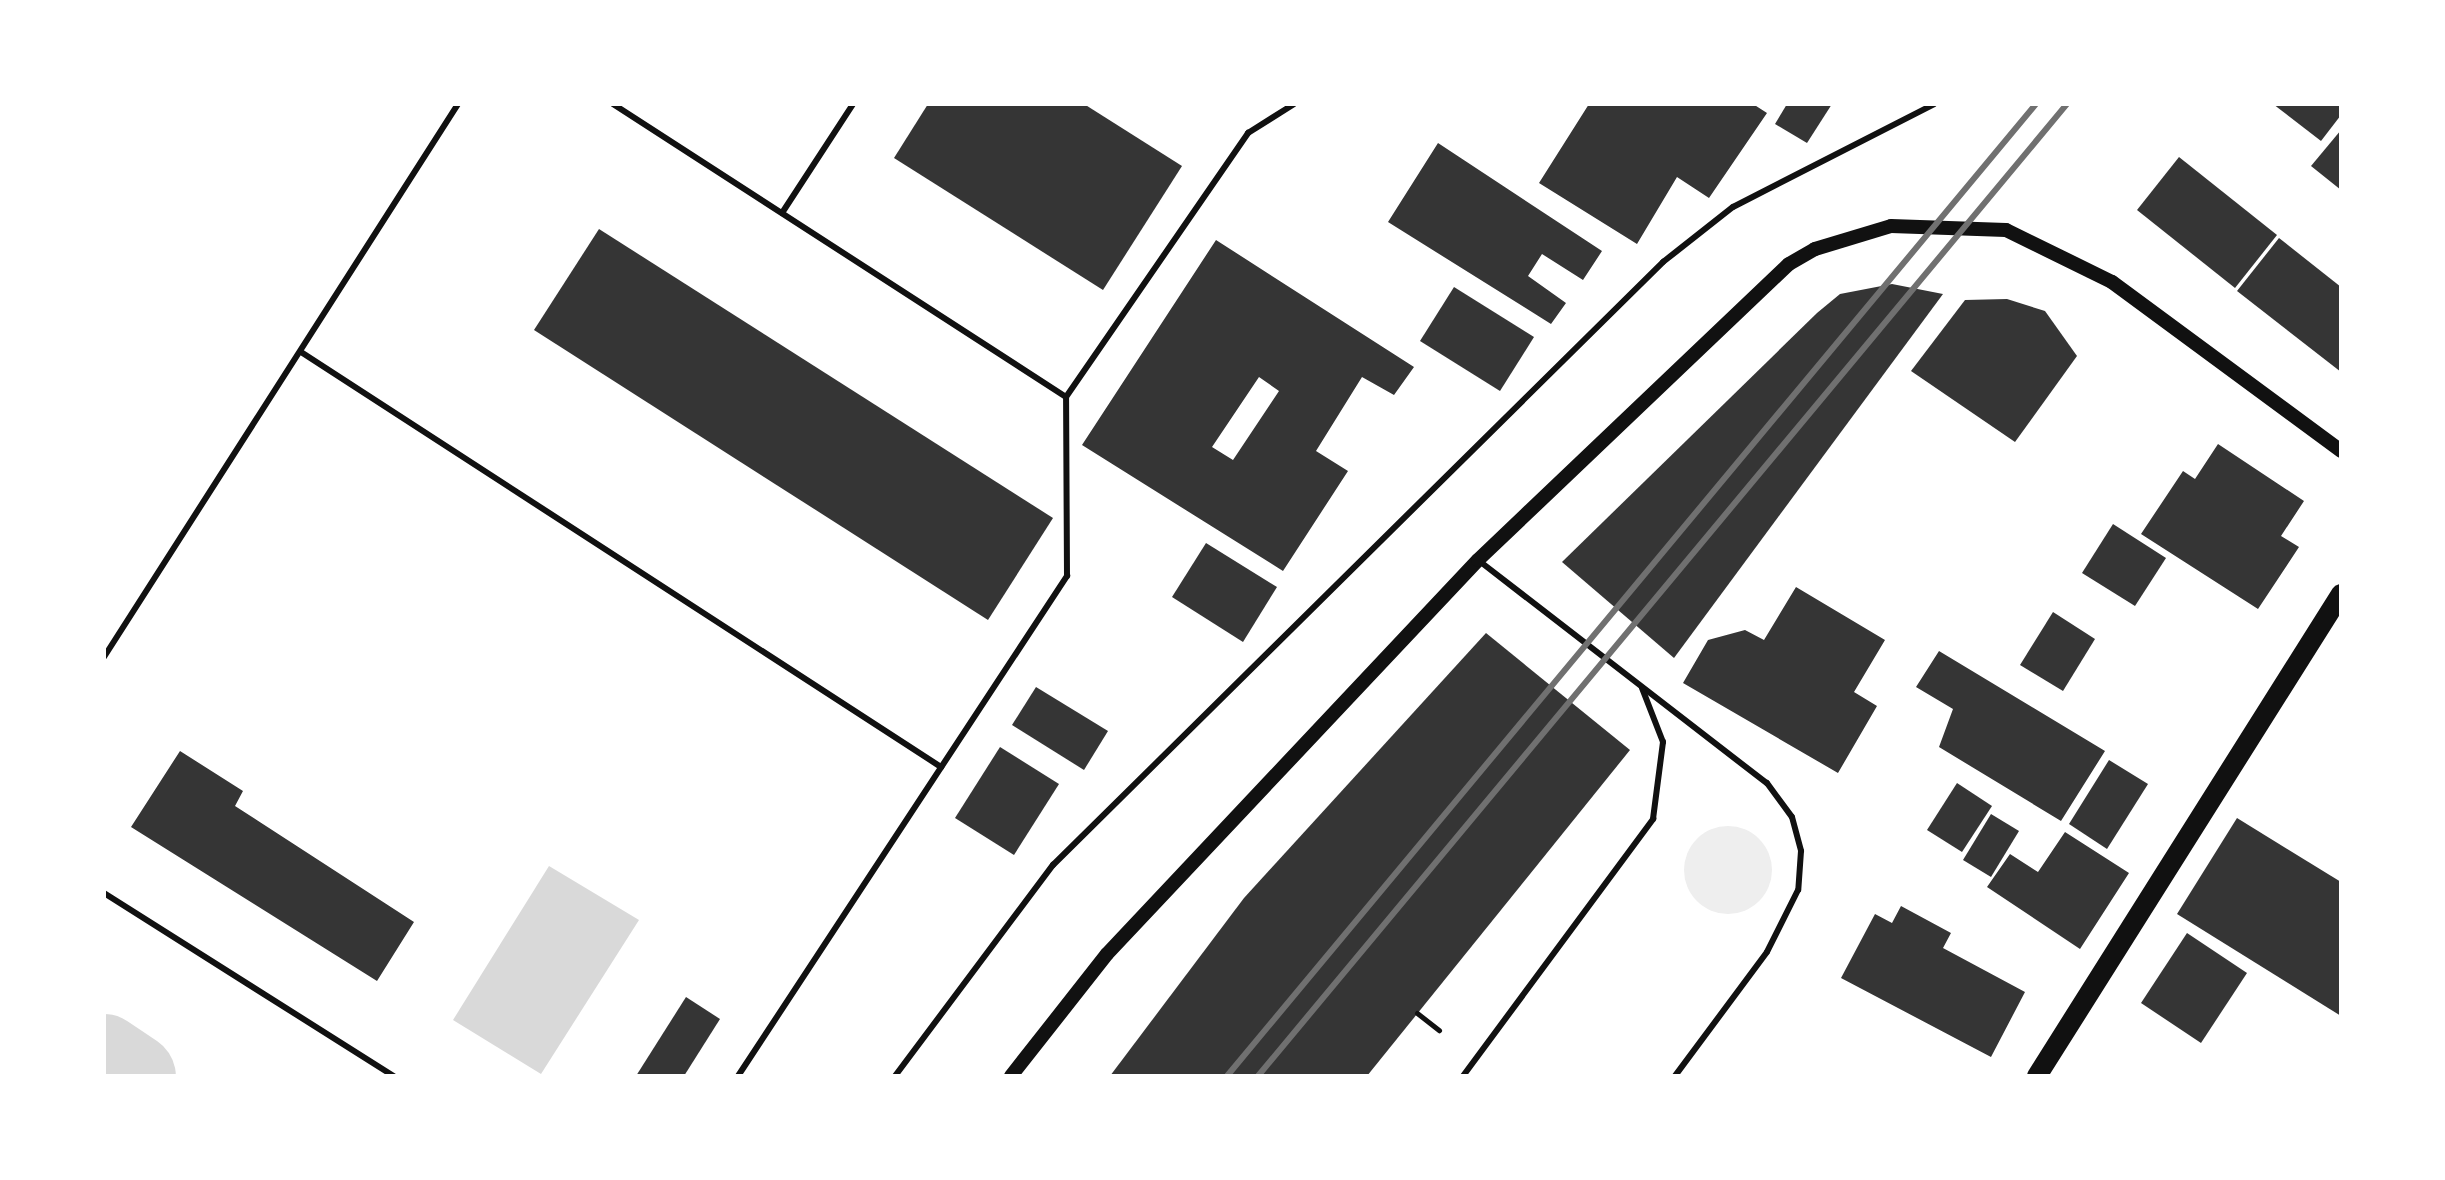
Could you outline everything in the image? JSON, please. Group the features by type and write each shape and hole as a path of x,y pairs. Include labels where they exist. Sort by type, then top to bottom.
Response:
{"main road":[{"path":"2037,1076 2341,594"}],"street":[{"path":"1011,1076 1107,954 1478,560 1789,264 1891,226 2006,230 2112,282 2341,451"}],"lane":[{"path":"104,657 458,104"},
{"path":"613,104 1066,397"},
{"path":"782,213 853,104"},
{"path":"738,1076 1067,576 1066,397 1248,133 1294,104"},
{"path":"895,1076 1053,865 1663,262 1733,207 1934,104"},
{"path":"301,352 941,767"},
{"path":"1478,560 1767,783 1792,817 1801,851 1798,890 1767,952 1675,1076"},
{"path":"1463,1076 1653,819 1663,742 1641,685"},
{"path":"104,893 394,1076"}],"path":[{"path":"1417,1013 1439,1030"}],"shaded area":[{"path":"1719,826 1737,826 1753,833 1765,845 1772,861 1772,879 1765,895 1753,907 1737,914 1719,914 1703,907 1691,895 1684,879 1684,861 1691,845 1703,833"},
{"path":"549,866 639,920 541,1074 453,1020"}],"building":[{"path":"928,104 1084,104 1182,166 1103,290 894,158"},
{"path":"1589,104 1753,104 1767,113 1709,198 1677,177 1637,244 1539,183"},
{"path":"1787,104 1832,104 1807,143 1775,124"},
{"path":"2273,104 2341,104 2341,115 2321,141"},
{"path":"2341,130 2341,190 2311,166"},
{"path":"1438,143 1602,251 1583,280 1542,254 1528,276 1566,303 1551,324 1388,222"},
{"path":"2179,157 2277,235 2235,288 2137,210"},
{"path":"599,229 1053,518 988,620 534,330"},
{"path":"2279,238 2341,287 2341,372 2237,291"},
{"path":"1216,240 1414,367 1394,395 1362,377 1316,451 1348,471 1283,571 1082,445","holes":["1259,377 1279,391 1233,460 1212,447"]},
{"path":"1892,284 1943,294 1674,658 1562,562 1817,313 1840,294"},
{"path":"1454,287 1534,337 1500,391 1420,341"},
{"path":"2007,299 2045,311 2077,356 2015,442 1911,371 1965,300"},
{"path":"2218,444 2304,501 2281,536 2299,547 2258,609 2141,534 2183,471 2195,479"},
{"path":"2113,524 2166,558 2135,606 2082,573"},
{"path":"1206,543 1277,587 1243,642 1172,597"},
{"path":"1796,587 1885,640 1854,692 1877,706 1838,773 1683,683 1708,640 1745,630 1764,640"},
{"path":"2053,612 2095,639 2063,691 2020,665"},
{"path":"1486,633 1630,750 1367,1076 1110,1076 1244,898"},
{"path":"1939,651 2105,751 2061,821 1939,747 1953,709 1916,687"},
{"path":"1036,687 1108,731 1084,770 1012,725"},
{"path":"1000,747 1059,784 1014,855 955,818"},
{"path":"180,751 243,791 235,806 414,922 377,981 131,827"},
{"path":"2109,760 2148,784 2107,849 2069,824"},
{"path":"1957,783 1992,806 1962,852 1927,830"},
{"path":"1991,814 2019,831 1991,877 1963,860"},
{"path":"2237,818 2341,882 2341,1016 2177,914"},
{"path":"2065,832 2129,873 2080,949 1987,887 2010,854 2038,872"},
{"path":"1901,906 1951,933 1943,948 2025,992 1991,1057 1841,978 1875,914 1892,923"},
{"path":"2187,933 2247,973 2201,1043 2141,1003"},
{"path":"686,997 720,1019 684,1076 636,1076"}],"waterway":[{"path":"104,1056 134,1076"}],"railway":[{"path":"1227,1076 2036,104"},
{"path":"1258,1076 2067,104"}]}
